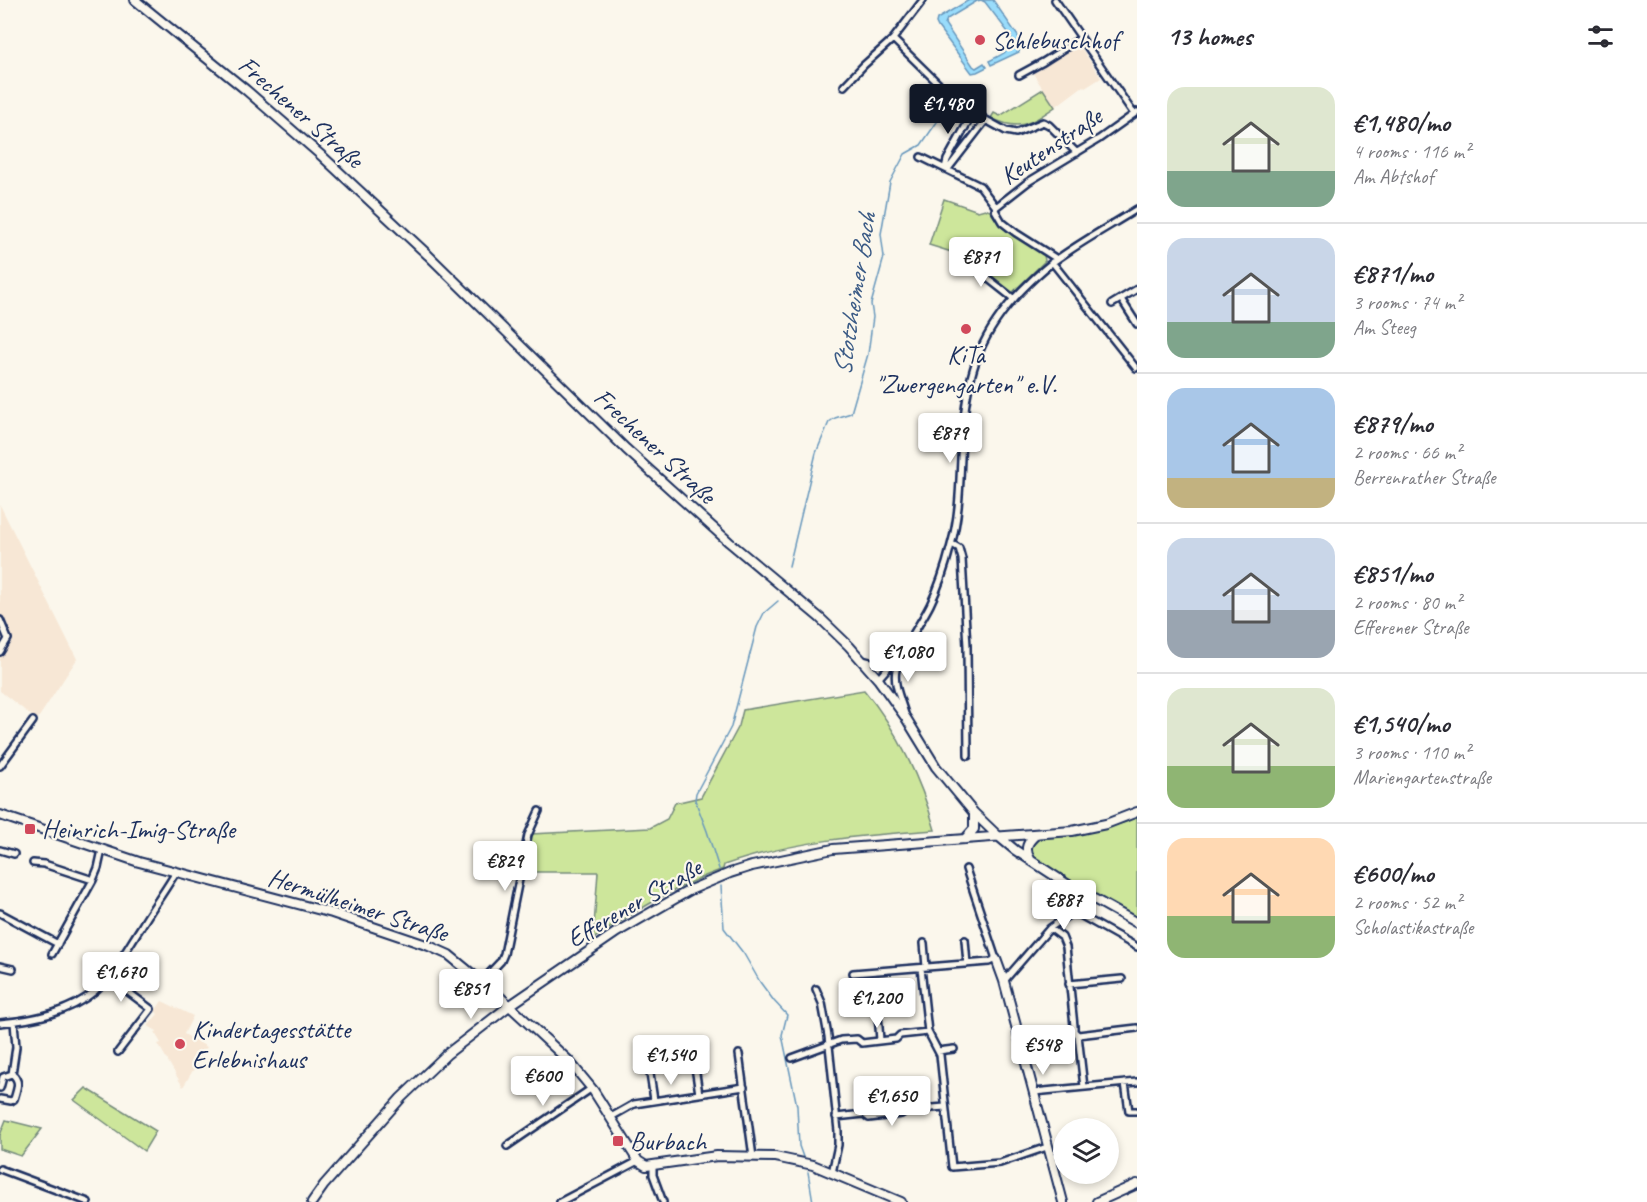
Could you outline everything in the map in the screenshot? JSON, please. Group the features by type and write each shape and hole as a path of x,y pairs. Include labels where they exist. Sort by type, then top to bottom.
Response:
{"street":[{"name":"Frechener Straße","path":"135,0 246,90 323,157 626,449 729,542 820,618 878,679 906,718 936,767 974,813 998,836 1067,884 1137,923"},
{"path":"844,86 893,39 923,0"},
{"path":"1056,0 1136,113"},
{"path":"1019,75 1081,38"},
{"path":"893,39 942,89 986,120 1016,133 1043,122 1049,125 1077,153"},
{"path":"946,169 947,160 974,111"},
{"name":"Keutenstraße","path":"1136,113 1100,139 1028,182 995,210 1002,222 1055,261 1136,368"},
{"path":"946,169 986,120"},
{"path":"921,157 980,186 996,207"},
{"path":"906,718 896,682 896,669 931,603 952,544 958,511 966,398 978,354 986,336 996,320 1033,279 1055,261 1137,209"},
{"path":"963,258 1014,299"},
{"path":"1112,304 1137,290"},
{"path":"1122,299 1137,324"},
{"path":"952,544 959,548 963,559 968,646 968,756"},
{"path":"0,620 8,639 0,652"},
{"path":"862,660 882,663 906,647"},
{"path":"878,679 906,647"},
{"path":"0,766 33,721"},
{"path":"482,981 501,961 504,954 528,835 539,812"},
{"name":"Efferener Straße","path":"312,1202 324,1185 410,1088 447,1054 509,1006 617,932 690,890 752,866 833,849 1072,831 1106,824 1137,812"},
{"path":"965,839 974,829 974,813"},
{"name":"Hermülheimer Straße","path":"0,815 139,862 332,913 429,946 449,956 482,981 569,1061 592,1088 638,1161"},
{"path":"1031,860 1027,844 1037,834"},
{"path":"0,850 14,854"},
{"path":"52,954 93,880 102,850"},
{"path":"33,863 44,864 93,880"},
{"path":"966,869 1004,981 1063,1202"},
{"path":"0,1023 57,1012 78,1003 97,989 124,953 176,872"},
{"path":"0,913 58,944"},
{"path":"1004,981 1050,928 1070,914 1080,915 1137,947"},
{"path":"1050,928 1062,937 1066,947 1074,1031 1078,1035 1084,1087"},
{"path":"965,940 967,964"},
{"path":"924,943 928,1032 938,1051 942,1067 952,1167 1000,1163 1047,1147"},
{"path":"853,973 989,962 996,959"},
{"path":"0,966 13,969"},
{"path":"107,976 151,1009 118,1052"},
{"path":"1069,984 1122,979"},
{"path":"816,989 822,1003 829,1044 836,1117 838,1145 832,1173"},
{"path":"878,1015 880,1041"},
{"path":"12,1074 16,1047 14,1022"},
{"path":"1078,1035 1137,1028"},
{"path":"792,1058 841,1040 857,1039 862,1043 897,1039 900,1035 928,1032"},
{"path":"938,1051 954,1049"},
{"path":"739,1054 753,1157"},
{"path":"694,1060 699,1094"},
{"path":"649,1067 654,1100"},
{"path":"0,1088 3,1077 12,1074"},
{"path":"0,1098 11,1101 14,1099 18,1081 12,1074"},
{"path":"1034,1092 1137,1082"},
{"path":"1125,1083 1129,1111 1136,1111"},
{"path":"611,1117 629,1105 744,1087"},
{"path":"507,1146 592,1088"},
{"path":"897,1092 904,1112"},
{"path":"860,1096 864,1114 869,1118 901,1114 907,1110 945,1107"},
{"path":"836,1117 864,1114"},
{"path":"561,1202 638,1161 646,1166 717,1156 775,1157 797,1161 832,1173 881,1198 901,1202"},
{"path":"653,1165 653,1175 663,1202"},
{"path":"0,1169 88,1202"},
{"path":"1097,1202 1137,1184"}],"shaded area":[{"path":"1076,45 1080,46 1101,78 1085,88 1083,86 1055,107 1032,72 1036,72"},
{"path":"0,505 77,659 37,720 0,691"},
{"name":"Kindertagesstätte Erlebnishaus","path":"162,1001 193,1016 184,1034 207,1047 183,1087 158,1044 161,1043 155,1033 157,1031 148,1026 158,1014 155,1011"}],"green space":[{"path":"1043,89 1055,107 1039,118 1025,124 1010,125 991,118 994,113 1000,116"},
{"path":"944,199 978,211 985,209 990,211 1000,226 1033,246 1044,255 1045,261 1012,293 965,258 929,245"},
{"path":"864,690 887,721 907,756 923,793 935,830 828,840 776,850 724,865 723,869 640,909 593,939 598,872 524,872 531,834 650,828 667,819 675,803 701,797 739,726 743,710"},
{"path":"1137,816 1137,918 1068,881 1035,858 1030,850 1034,840 1086,833 1126,822"},
{"path":"86,1088 156,1131 144,1151 74,1100"},
{"path":"6,1120 42,1129 21,1156 0,1149 0,1135"}],"water":[{"path":"969,0 981,0 947,19 945,24 973,66 976,68 984,63 987,67 972,73 936,23 937,19"},
{"path":"981,0 993,0 1020,39 1021,45 1019,52 991,65 989,61 1009,49 1012,41 1011,36"}],"waterway":[{"name":"Stotzheimer Bach","path":"952,93 961,86"},
{"name":"Stotzheimer Bach","path":"789,566 816,453 829,422 851,413 868,354 873,317 871,304 884,257 881,234 890,182 905,154 921,145 946,109 949,100"},
{"name":"Stotzheimer Bach","path":"719,869 695,800 696,793 731,727 757,627 764,613 778,601"},
{"name":"Stotzheimer Bach","path":"721,886 724,928 744,954 760,982 787,1015 782,1035 797,1106 799,1146 803,1157"},
{"name":"Stotzheimer Bach","path":"808,1172 813,1202"}],"place":[{"name":"Schlebuschhof","path":"980,40"},
{"name":"KiTa \"Zwergengarten\" e.V.","path":"966,329"},
{"name":"Heinrich-Imig-Straße","path":"30,829"},
{"name":"Kindertagesstätte Erlebnishaus","path":"180,1044"},
{"name":"Burbach","path":"618,1141"}]}
